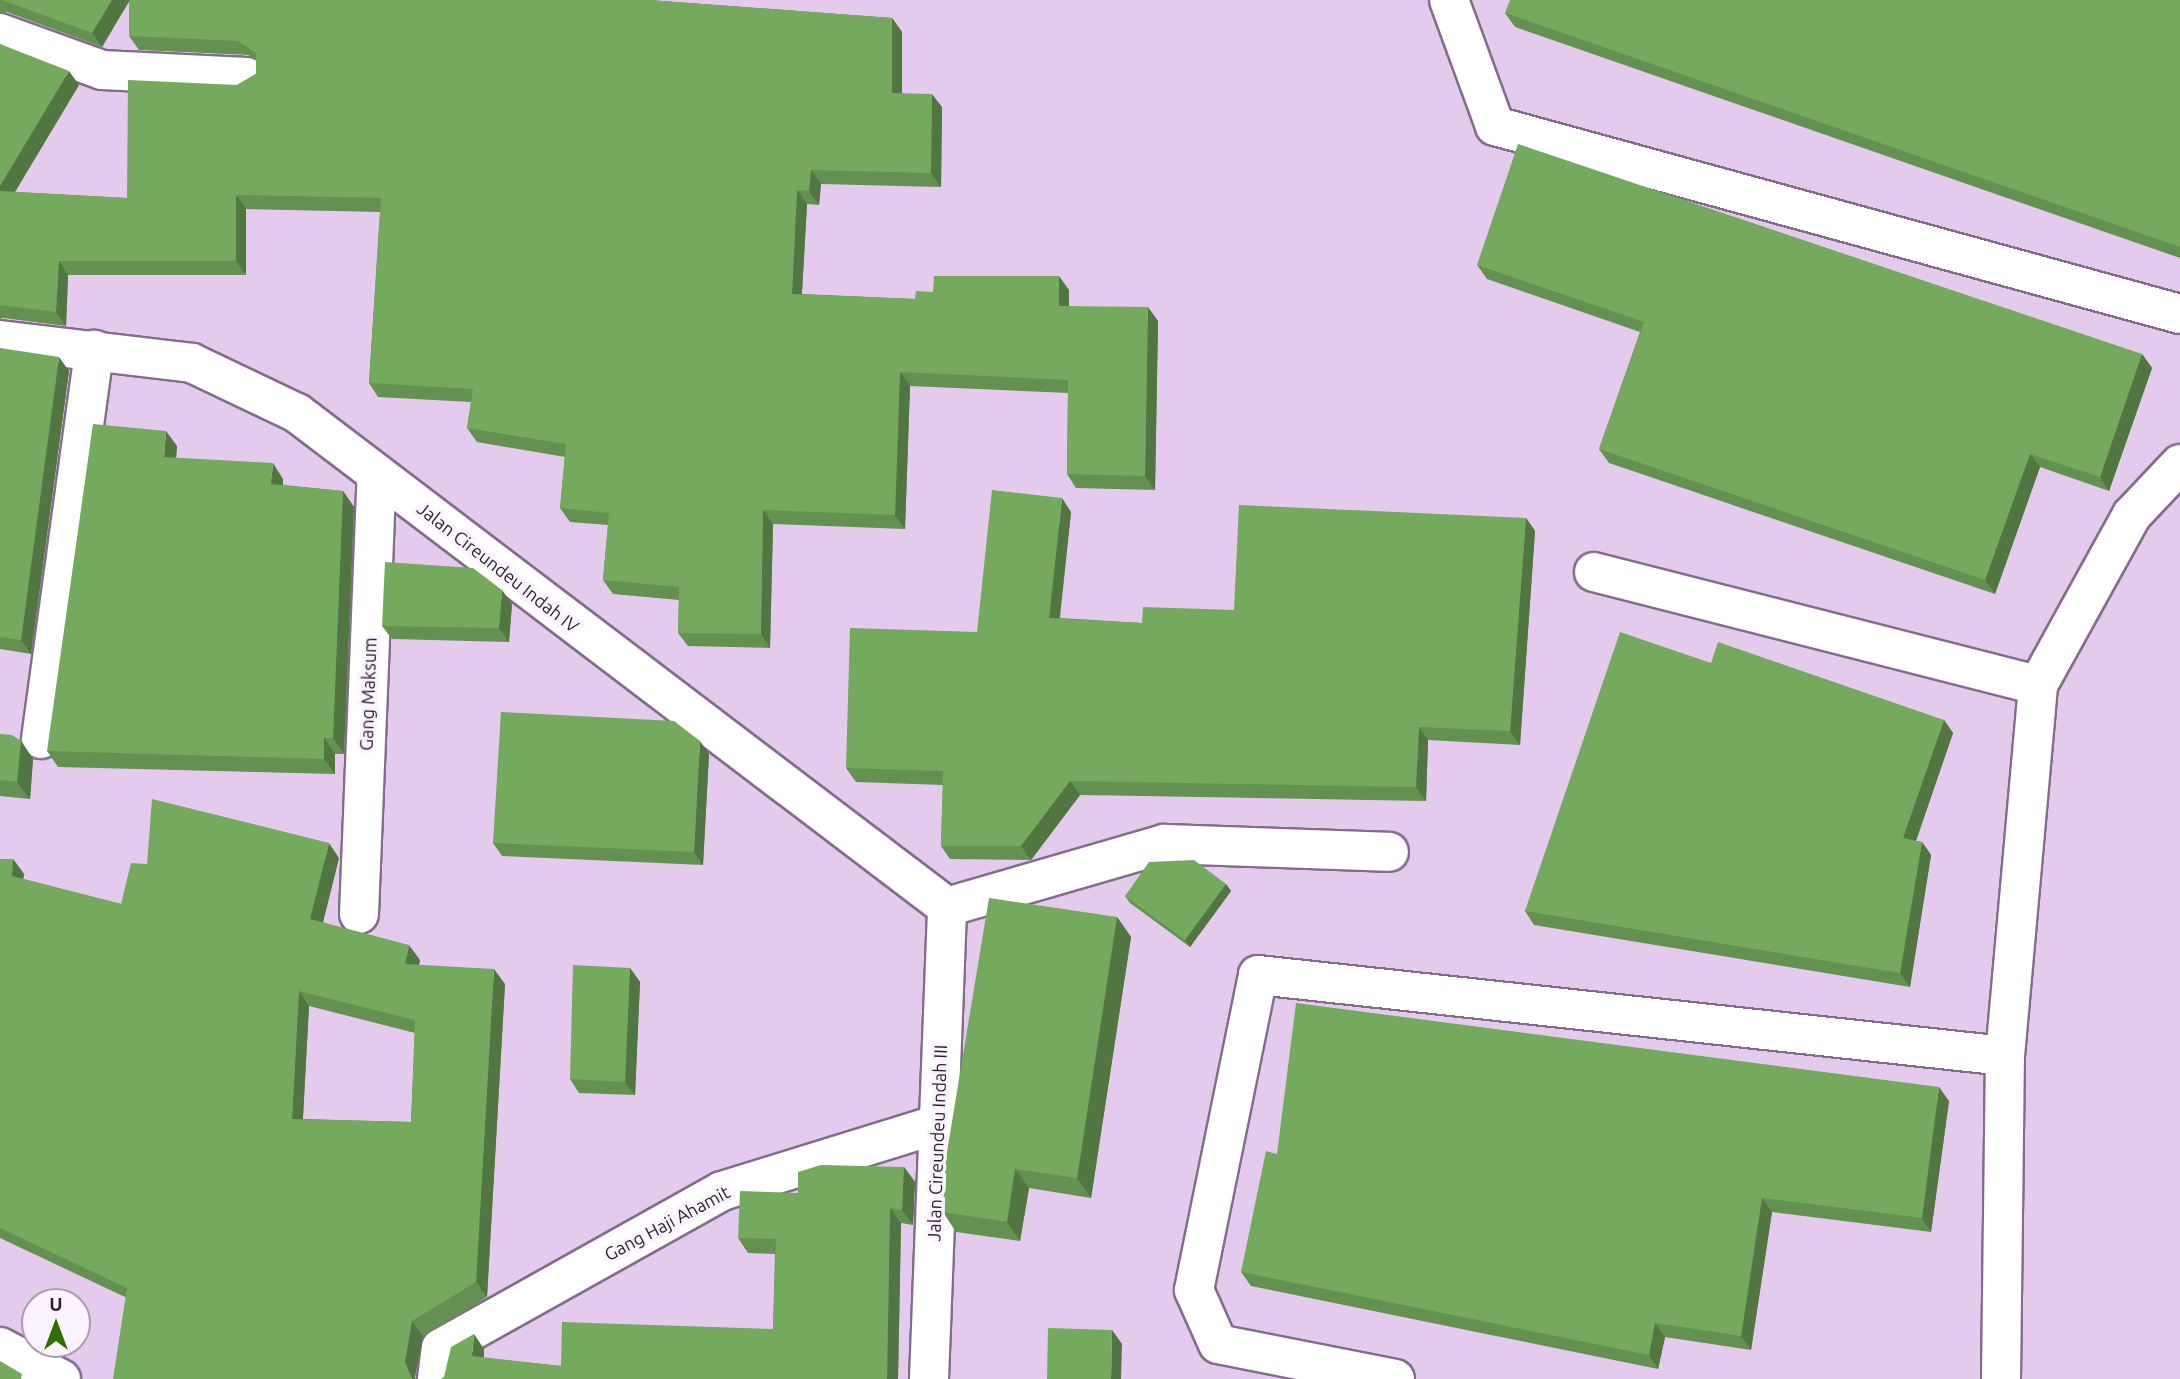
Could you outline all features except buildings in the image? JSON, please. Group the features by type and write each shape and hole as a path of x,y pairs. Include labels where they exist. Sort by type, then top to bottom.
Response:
{"street":[{"path":"1449,0 1494,126 2180,314"},
{"path":"0,33 102,70 247,77"},
{"name":"Jalan Cireundeu Indah IV","path":"0,340 192,363 297,413 947,907"},
{"path":"41,739 94,350"},
{"path":"2001,1379 2005,1056 2038,685 2132,515 2180,464"},
{"name":"Gang Maksum","path":"359,914 377,474"},
{"path":"1594,572 2038,685"},
{"path":"947,907 1164,844 1389,852"},
{"name":"Jalan Cireundeu Indah III","path":"929,1379 947,907"},
{"path":"1395,1379 1218,1344 1194,1290 1258,975 2005,1056"},
{"name":"Gang Haji Ahamit","path":"437,1379 441,1348 722,1191 938,1124"},
{"path":"0,1347 61,1379"}]}
